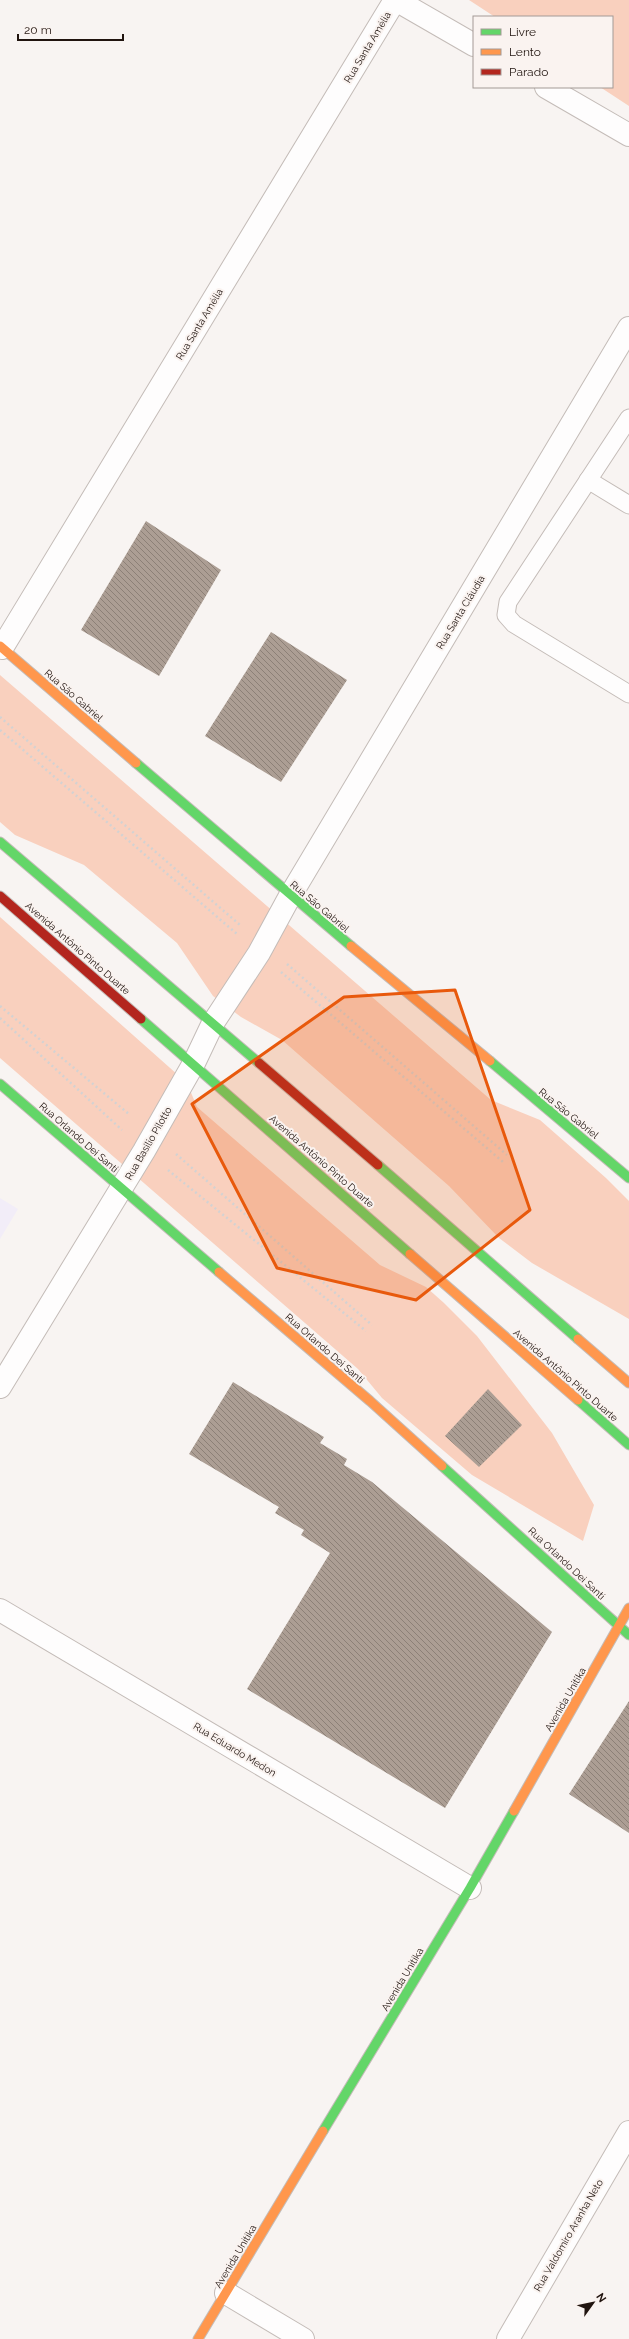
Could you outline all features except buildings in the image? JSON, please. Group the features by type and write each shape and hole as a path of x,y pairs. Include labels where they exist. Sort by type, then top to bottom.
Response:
{"main road":[{"name":"Rua São Gabriel","path":"1,647 290,896 576,1132 629,1178"},
{"path":"0,842 213,1023 629,1383"},
{"name":"Avenida Antônio Pinto Duarte","path":"0,896 194,1063 629,1445"},
{"name":"Rua Orlando Dei Santi","path":"0,1084 370,1401 629,1635"},
{"name":"Avenida Unitika","path":"198,2339 470,1888 629,1608"}],"street":[{"path":"396,0 473,44"},
{"name":"Rua Santa Amélia","path":"1,647 396,0"},
{"path":"548,88 629,135"},
{"name":"Rua Santa Cláudia","path":"290,896 629,328"},
{"name":"Rua Basilio Pilotto","path":"0,1387 149,1142 194,1063 213,1023 259,953 290,896"},
{"name":"Rua Eduardo Medon","path":"0,1610 470,1888"},
{"name":"Rua Valdomiro Aranha Neto","path":"508,2339 629,2132"},
{"path":"226,2293 303,2339"}],"lane":[{"path":"629,418 508,602 506,615 514,624 629,694"},
{"path":"588,480 629,505"}],"path":[{"path":"0,1006 149,1142 366,1332"},
{"path":"0,1018 372,1325"}],"highlighted area":[{"path":"455,990 530,1210 416,1300 277,1268 192,1104 344,997"}],"shaded area":[{"path":"469,0 629,0 629,106 602,88 613,88 613,16 493,16"},
{"path":"0,675 491,1100 540,1120 606,1178 629,1201 629,1319 532,1263 499,1238 449,1186 282,1040 241,1017 213,996 177,943 84,865 15,835 0,822"},
{"path":"0,917 187,1083 197,1107 380,1265 426,1287 477,1336 552,1433 594,1505 583,1541 472,1475 382,1398 358,1369 0,1058"},
{"path":"0,1198 18,1209 0,1239"}],"traffic: fast":[{"path":"136,763 351,946"},
{"path":"0,842 259,1063"},
{"path":"141,1019 410,1254"},
{"path":"490,1061 629,1178"},
{"path":"0,1084 219,1272"},
{"path":"378,1165 578,1339"},
{"path":"578,1400 629,1445"},
{"path":"442,1466 629,1635"},
{"path":"323,2131 470,1888 514,1811"}],"traffic: slow":[{"path":"0,646 136,763"},
{"path":"351,946 490,1061"},
{"path":"410,1254 578,1400"},
{"path":"219,1272 370,1401 442,1466"},
{"path":"578,1339 629,1383"},
{"path":"514,1811 629,1608"},
{"path":"198,2339 323,2131"}],"traffic: jam":[{"path":"0,896 141,1019"},
{"path":"259,1063 378,1165"}]}
